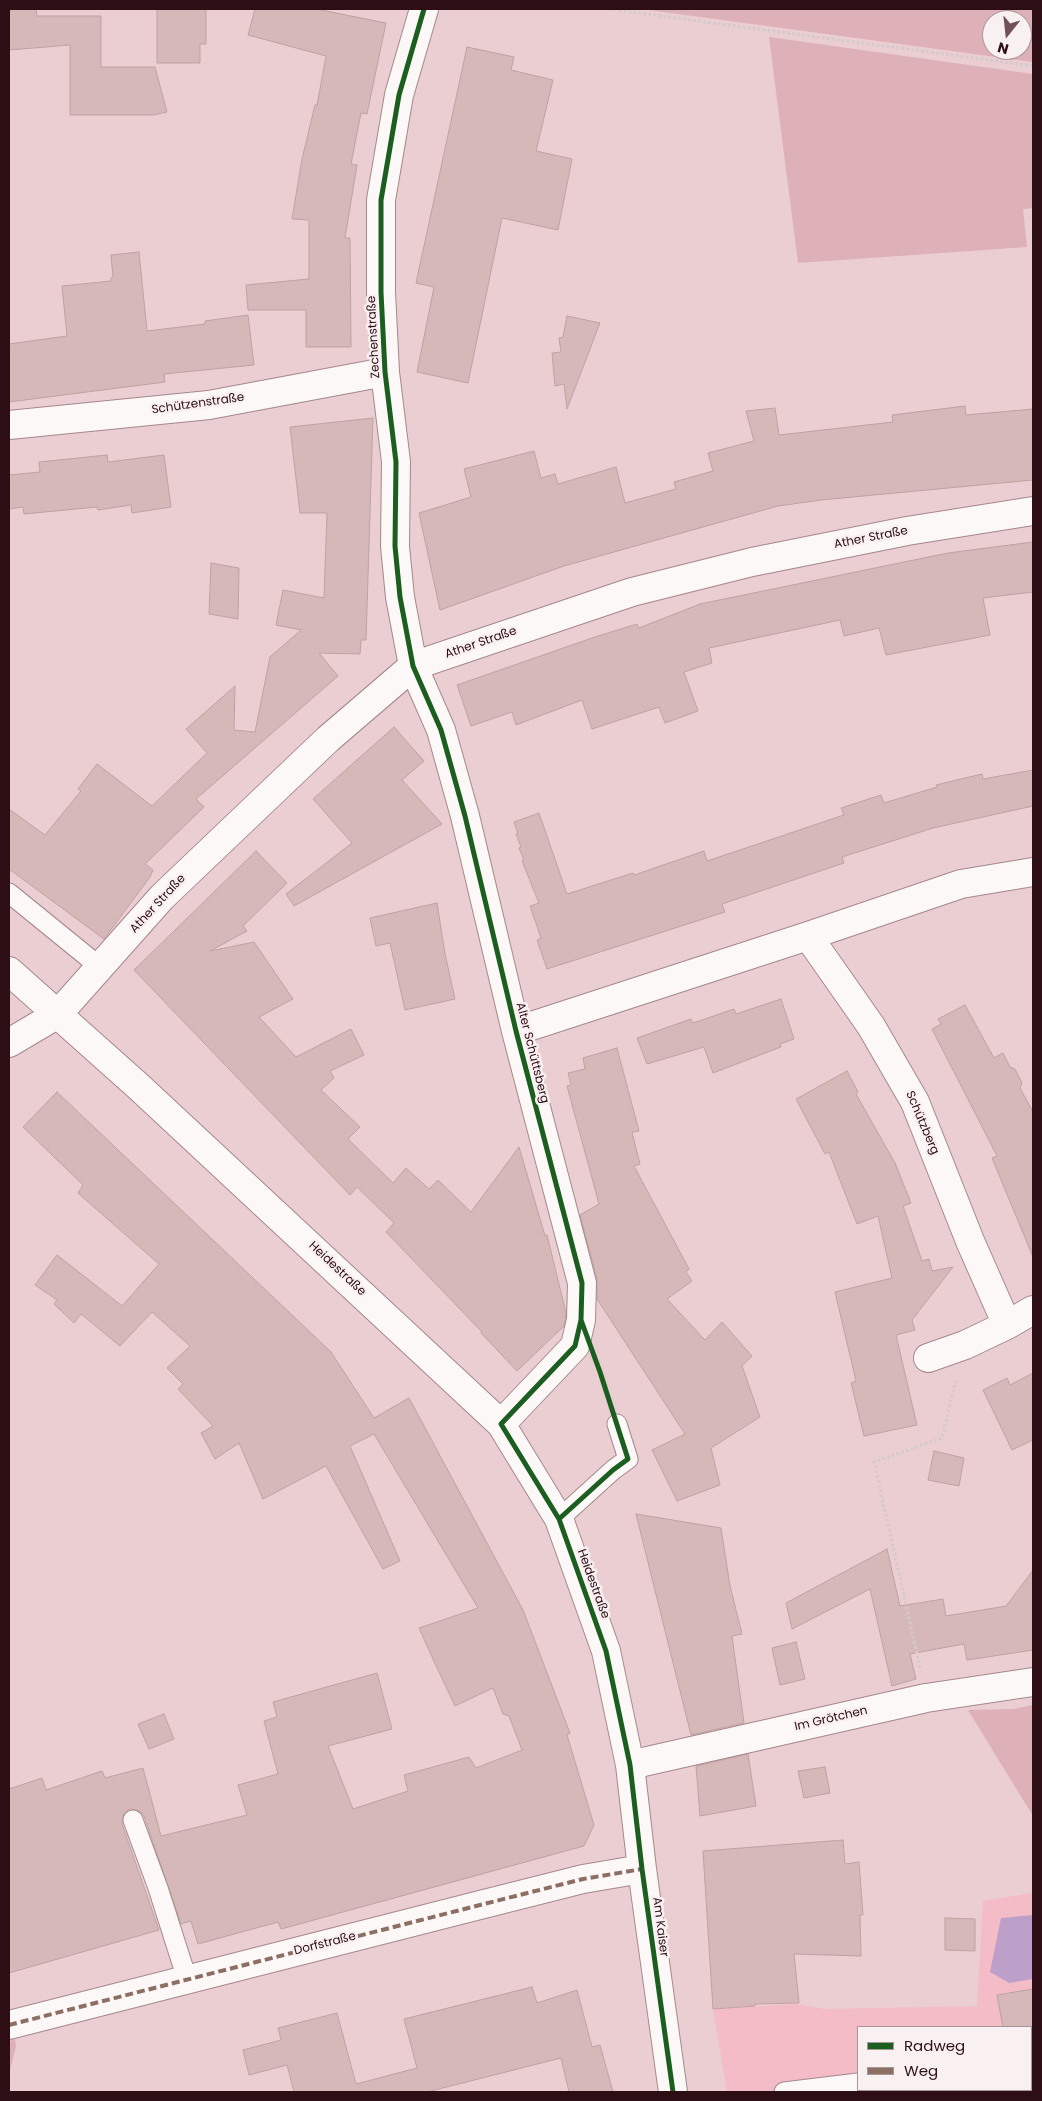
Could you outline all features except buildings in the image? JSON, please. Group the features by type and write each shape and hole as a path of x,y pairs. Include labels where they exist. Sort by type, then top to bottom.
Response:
{"street":[{"name":"Zechenstraße","path":"413,666 400,597 395,546 396,462 385,372 381,292 381,200 399,95 424,9"},
{"name":"Schützenstraße","path":"9,425 209,404 385,372"},
{"name":"Ather Straße","path":"9,1043 58,1014 162,897 328,739 413,666 632,592 752,562 906,531 1033,511"},
{"name":"Alter Schüttsberg","path":"413,666 443,740 465,816 516,1031 582,1283 581,1320 575,1346 501,1424"},
{"path":"516,1031 961,884 1033,872"},
{"name":"Schützberg","path":"808,936 871,1026 915,1102 970,1241 1007,1326"},
{"name":"Heidestraße","path":"9,971 331,1263 501,1424 559,1519 606,1651 630,1765"},
{"path":"928,1358 965,1345 1007,1326 1033,1310"},
{"name":"Im Grötchen","path":"630,1765 926,1698 1033,1682"},
{"name":"Am Kaiser","path":"630,1765 672,2092"},
{"name":"Dorfstraße","path":"9,2025 574,1882 642,1869"}],"lane":[{"path":"9,893 100,967"},
{"path":"559,1519 613,1470 628,1459 617,1424"},
{"path":"132,1820 158,1888 187,1979"},
{"path":"784,2092 857,2083"}],"path":[{"path":"610,9 1033,66"},
{"path":"926,1698 874,1462 942,1438 965,1345"}],"shaded area":[{"path":"641,9 1033,9 1033,62 1018,60 1032,60 1032,10 982,10 982,55"},
{"path":"769,37 1033,74 1033,208 1023,209 1027,247 798,263"},
{"path":"1033,1705 1033,1816 968,1710 1013,1709"},
{"path":"1033,1893 1033,2092 727,2092 713,2009 796,2004 825,2009 977,2006 983,1901"},
{"path":"1033,1915 1033,1979 1009,1983 990,1972 1001,1918"},
{"path":"15,2039 16,2046 9,2075 9,2041"}],"marked path":[{"path":"9,2025 583,1879 642,1869"}],"cycle path":[{"path":"424,9 399,95 381,200 381,292 385,372 396,462 395,546 400,597 413,666 441,730 465,816 516,1031 582,1283 581,1320 575,1346 501,1424 559,1519 606,1651 630,1765 642,1869 673,2092"},
{"path":"559,1519 613,1470 628,1459 581,1320"}]}
